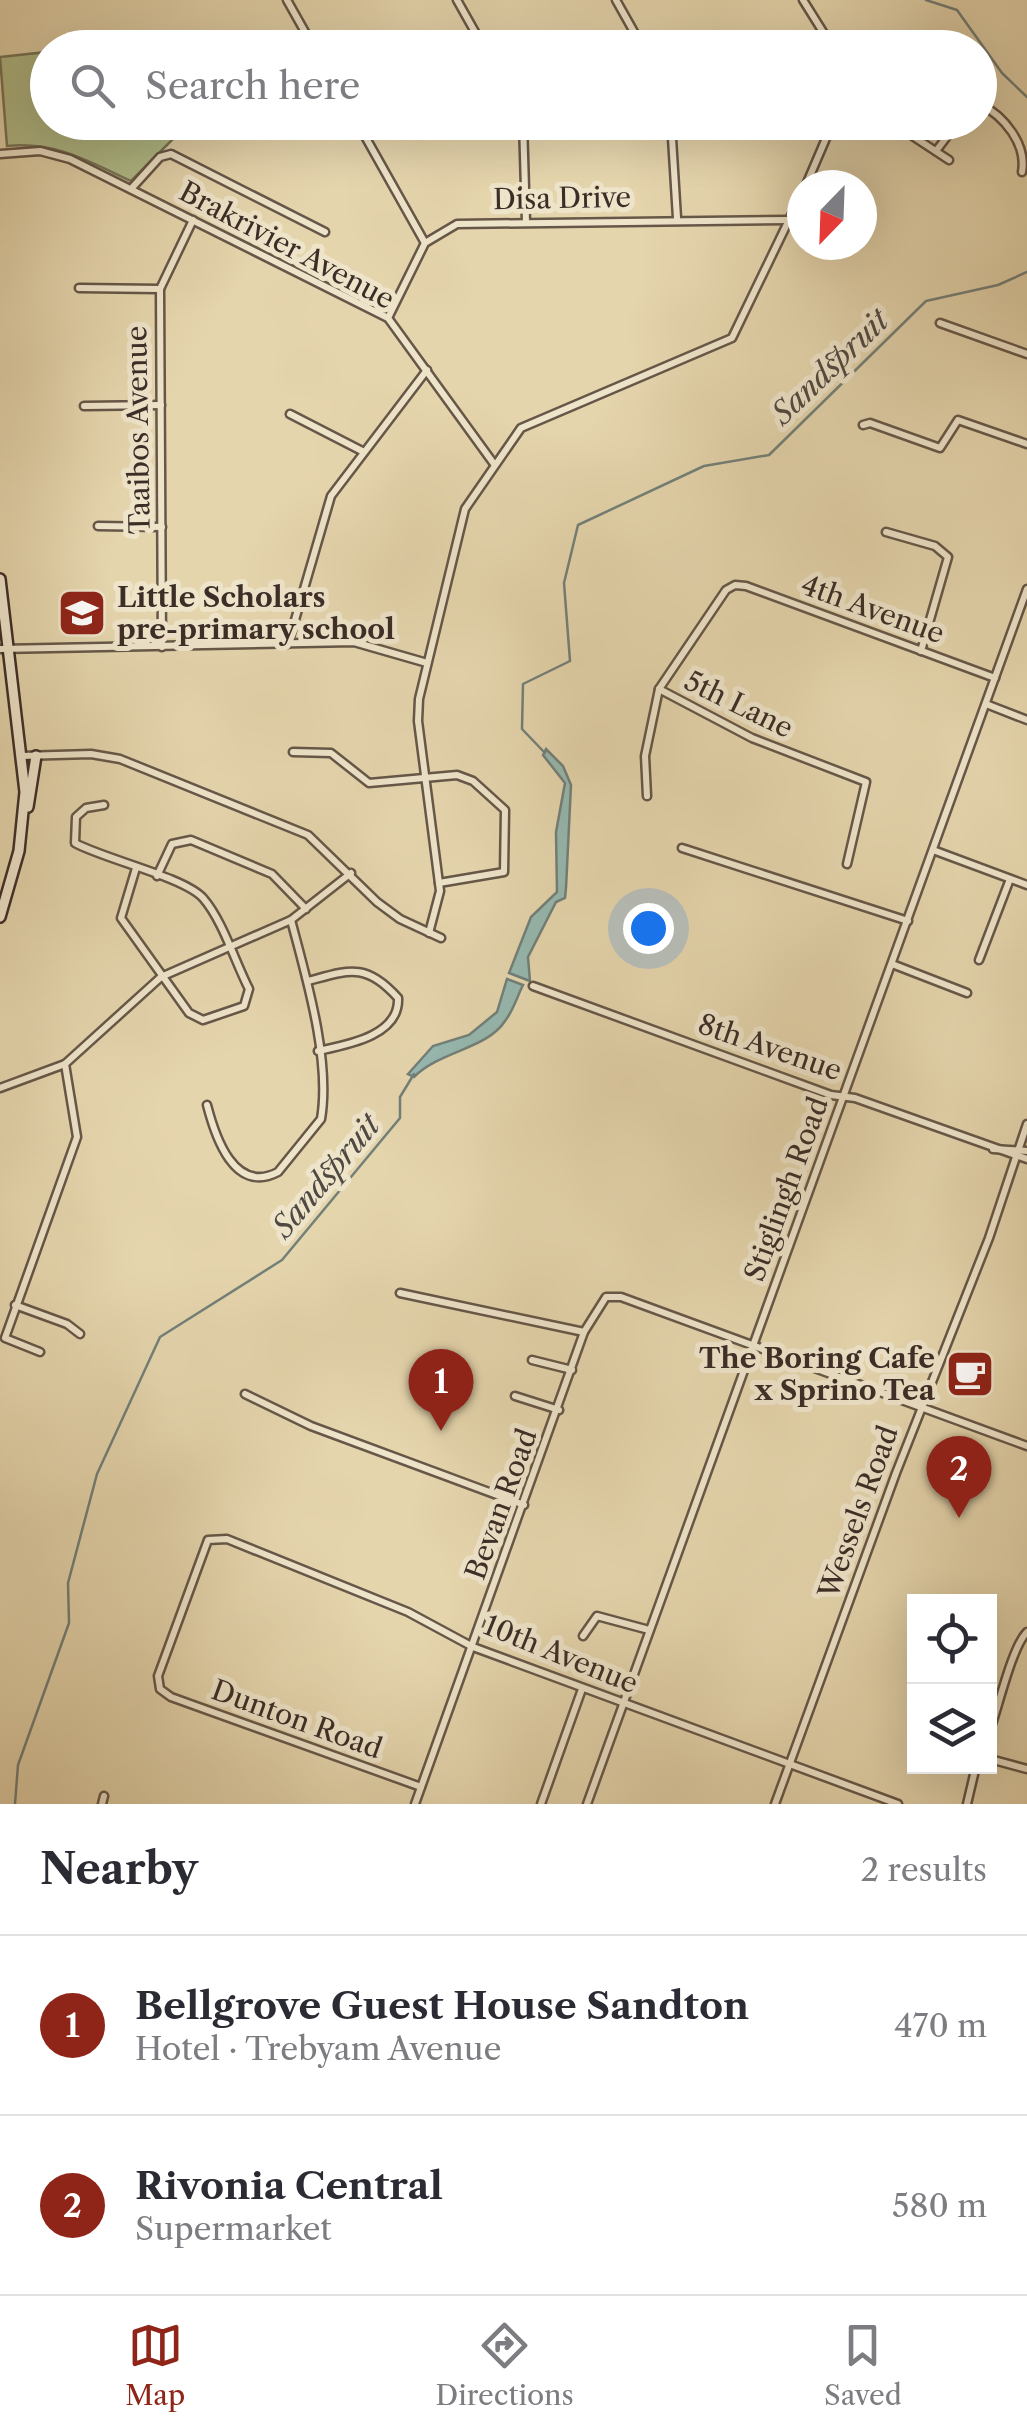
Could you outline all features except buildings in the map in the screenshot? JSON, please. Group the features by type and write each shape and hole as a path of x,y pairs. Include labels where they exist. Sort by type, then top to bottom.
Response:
{"main road":[{"path":"0,579 3,649 21,756 24,817"},
{"path":"0,916 32,794 36,756"}],"street":[{"path":"287,0 304,30"},
{"path":"457,0 474,30"},
{"path":"616,0 633,30"},
{"path":"803,0 822,30"},
{"path":"997,115 1024,152 1022,172"},
{"path":"367,140 425,243 388,318"},
{"path":"524,140 526,222"},
{"path":"672,140 677,218"},
{"path":"812,170 825,140"},
{"path":"918,140 949,160"},
{"path":"936,151 944,140"},
{"name":"Brakrivier Avenue","path":"0,154 50,152 388,318 494,464"},
{"path":"131,189 160,158 172,154 324,232"},
{"name":"Taaibos Avenue","path":"162,647 160,289 193,220"},
{"name":"Disa Drive","path":"425,243 463,222 787,220"},
{"path":"430,932 439,883 418,720 426,663 465,508 526,424 725,344 739,329 787,222"},
{"path":"79,288 160,289"},
{"path":"940,323 1027,354"},
{"path":"288,644 324,510 427,370"},
{"path":"84,406 161,405"},
{"path":"290,414 364,452"},
{"path":"863,425 870,423 940,448 958,420 1027,444"},
{"path":"98,526 162,527"},
{"path":"886,532 935,546 948,557 921,651"},
{"name":"4th Avenue","path":"735,585 995,678"},
{"name":"5th Lane","path":"735,585 726,590 659,690 752,738 866,782 847,864"},
{"name":"Stiglingh Road","path":"586,1804 1027,590"},
{"path":"3,649 354,642 426,663"},
{"path":"647,796 645,756 659,690"},
{"path":"986,704 1027,720"},
{"path":"293,752 330,753 368,783 424,777 468,778 498,801 506,814 507,866 502,874 439,883"},
{"path":"21,756 92,754 137,765 308,836 389,910 441,938"},
{"path":"104,805 81,811 73,823 73,839 78,846 136,868 157,876 202,896 249,989 244,1006 199,1020 161,976 121,918 136,868"},
{"path":"157,876 172,844 190,840 276,876 306,909"},
{"path":"682,848 908,921"},
{"path":"933,850 1027,886"},
{"path":"0,1088 65,1064 161,976 291,920 351,873"},
{"path":"979,960 1010,879"},
{"path":"206,1105 217,1145 230,1162 248,1173 274,1175 320,1119 318,1051 308,981 291,920"},
{"path":"892,964 967,993"},
{"path":"308,981 356,969 371,974 398,998 398,1008 382,1028 360,1042 318,1051"},
{"name":"8th Avenue","path":"532,986 1016,1154"},
{"path":"40,1352 6,1340 6,1328 78,1138 65,1064"},
{"name":"Wessels Road","path":"776,1804 921,1407 990,1238 1027,1124"},
{"path":"1016,1154 1027,1150"},
{"path":"1016,1154 1027,1160"},
{"path":"400,1293 584,1332 600,1302 614,1296 1027,1446"},
{"path":"15,1305 68,1324 80,1334"},
{"name":"Bevan Road","path":"415,1804 584,1332"},
{"path":"532,1360 572,1370"},
{"path":"246,1394 284,1415 524,1504"},
{"path":"515,1396 559,1410"},
{"name":"10th Avenue","path":"160,1689 158,1676 202,1548 211,1539 227,1539 363,1593 473,1647 898,1804"},
{"path":"583,1636 596,1616 649,1630"},
{"path":"997,1712 1010,1678 1013,1652 1027,1632"},
{"name":"Dunton Road","path":"160,1689 172,1697 421,1787"},
{"path":"541,1804 582,1689"},
{"path":"997,1761 1027,1769"},
{"path":"967,1804 974,1774"}],"green space":[{"path":"30,54 30,140 172,140 131,181 56,150 7,146 0,57"}],"water":[{"path":"546,749 563,766 571,785 566,888 565,898 556,902 528,957 530,981 509,973 531,917 557,892 556,832 565,783 543,755"},
{"path":"507,979 523,985 497,1030 414,1077 408,1074 433,1046 469,1035 497,1012"}],"waterway":[{"name":"Sandspruit","path":"926,0 957,10 971,30"},
{"name":"Sandspruit","path":"997,66 1027,97"},
{"name":"Sandspruit","path":"545,753 522,729 523,684 570,661 564,583 578,525 704,466 769,455 926,301 998,285 1027,272"},
{"name":"Sandspruit","path":"15,1804 18,1765 69,1623 68,1583 97,1474 160,1337 282,1260 400,1118 400,1097 414,1074"}],"place":[{"name":"Little Scholars pre-primary school","path":"82,613"},
{"name":"The Boring Cafe x Sprino Tea","path":"970,1374"},
{"name":"Bellgrove Guest House Sandton","path":"441,1431"},
{"name":"Rivonia Central","path":"959,1518"}]}
